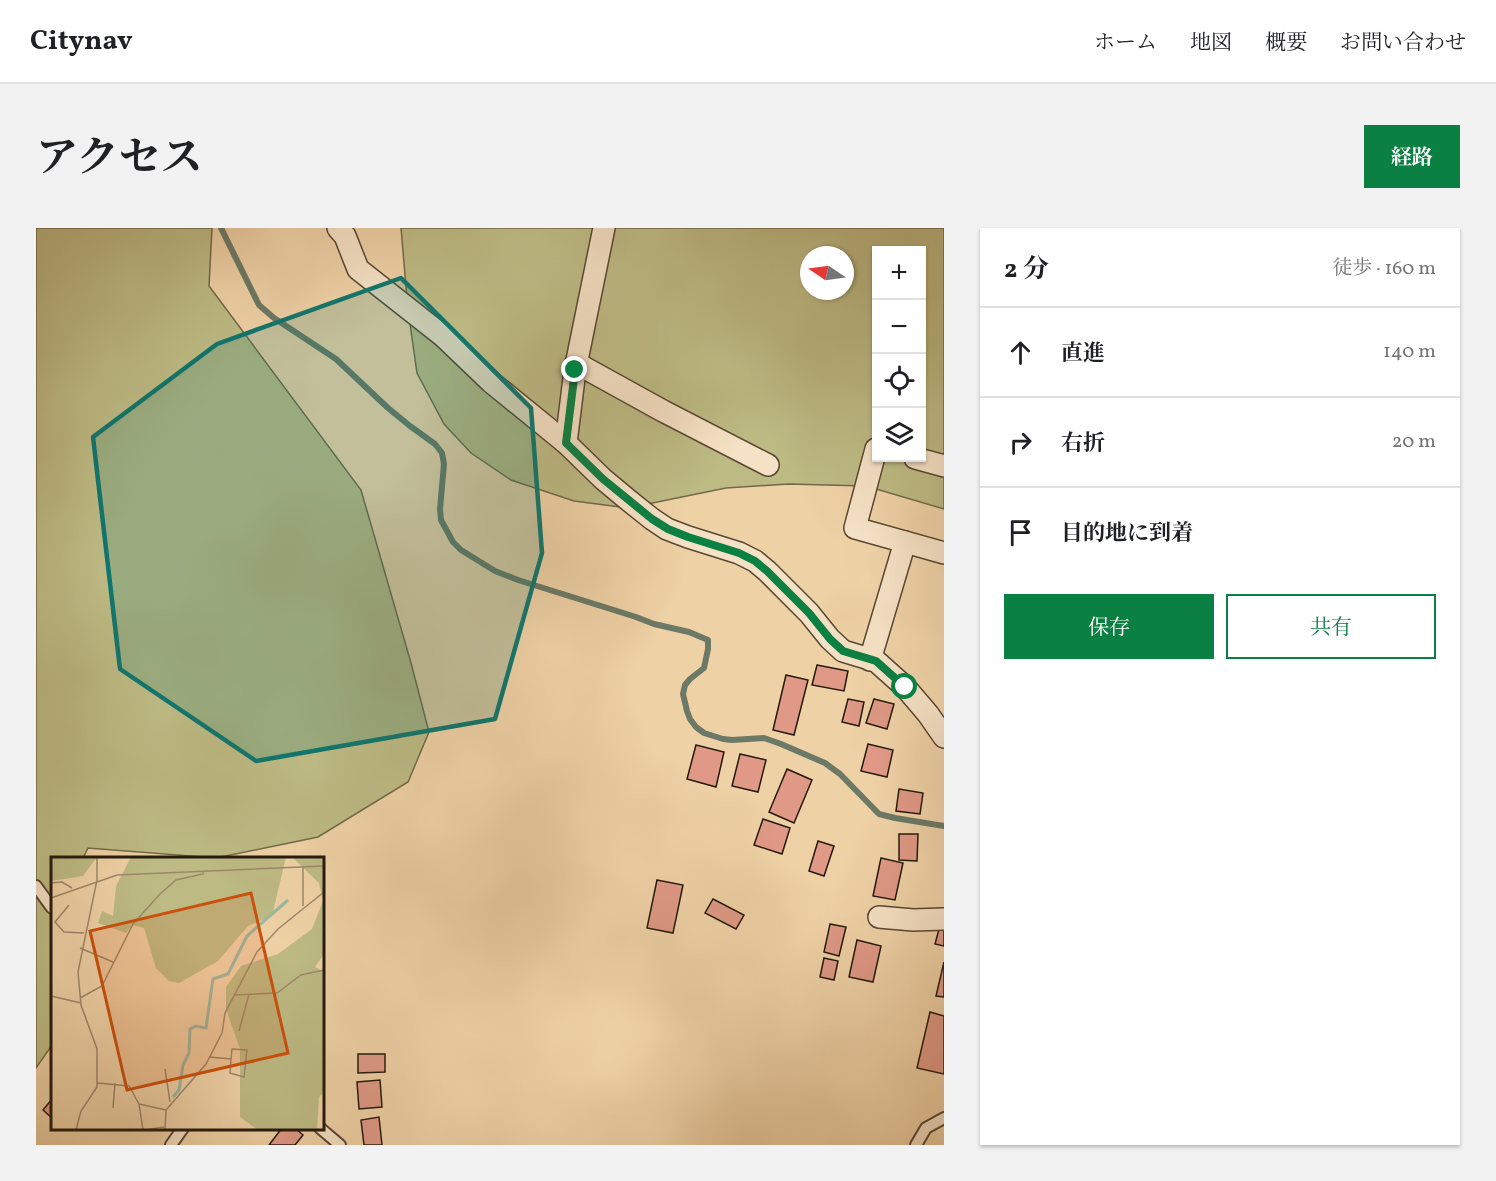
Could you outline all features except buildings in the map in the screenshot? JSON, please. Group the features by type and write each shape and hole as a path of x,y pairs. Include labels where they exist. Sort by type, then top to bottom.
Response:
{"street":[{"path":"338,228 345,237 358,269 443,336 491,382 566,443 603,479 668,529 739,553 755,561 809,613 843,651 876,661 905,687 944,737"},
{"path":"566,443 576,363 604,228"},
{"path":"576,363 768,465"},
{"path":"926,461 944,466"},
{"path":"873,462 855,528 944,554"},
{"path":"870,660 905,542"},
{"path":"879,917 913,920 944,919"}],"lane":[{"path":"36,886 51,907"},
{"path":"916,1145 926,1128 944,1118"},
{"path":"171,1145 182,1130"},
{"path":"322,1130 340,1145"}],"highlighted area":[{"path":"401,278 531,408 542,553 495,719 256,761 120,669 93,437 217,344"}],"shaded area":[{"path":"36,228 212,228 209,286 361,490 429,732 408,782 318,837 221,857 88,848 84,857 51,857 51,1046 36,1068"},
{"path":"401,228 944,228 944,509 866,486 788,484 726,488 628,508 574,501 511,480 471,453 444,424 417,373 408,310"}],"waterway":[{"path":"221,228 259,305 274,318 336,359 388,408 435,444 442,453 444,464 441,520 453,542 461,550 495,571 518,580 654,624 689,632 708,640 704,668 685,685 683,694 690,719 696,727 704,733 723,739 764,738 781,744 825,763 840,774 879,814 944,826"}],"route":[{"path":"575,370 566,443 603,479 652,519 668,529 739,553 755,561 809,613 843,651 876,661 905,687"}]}
